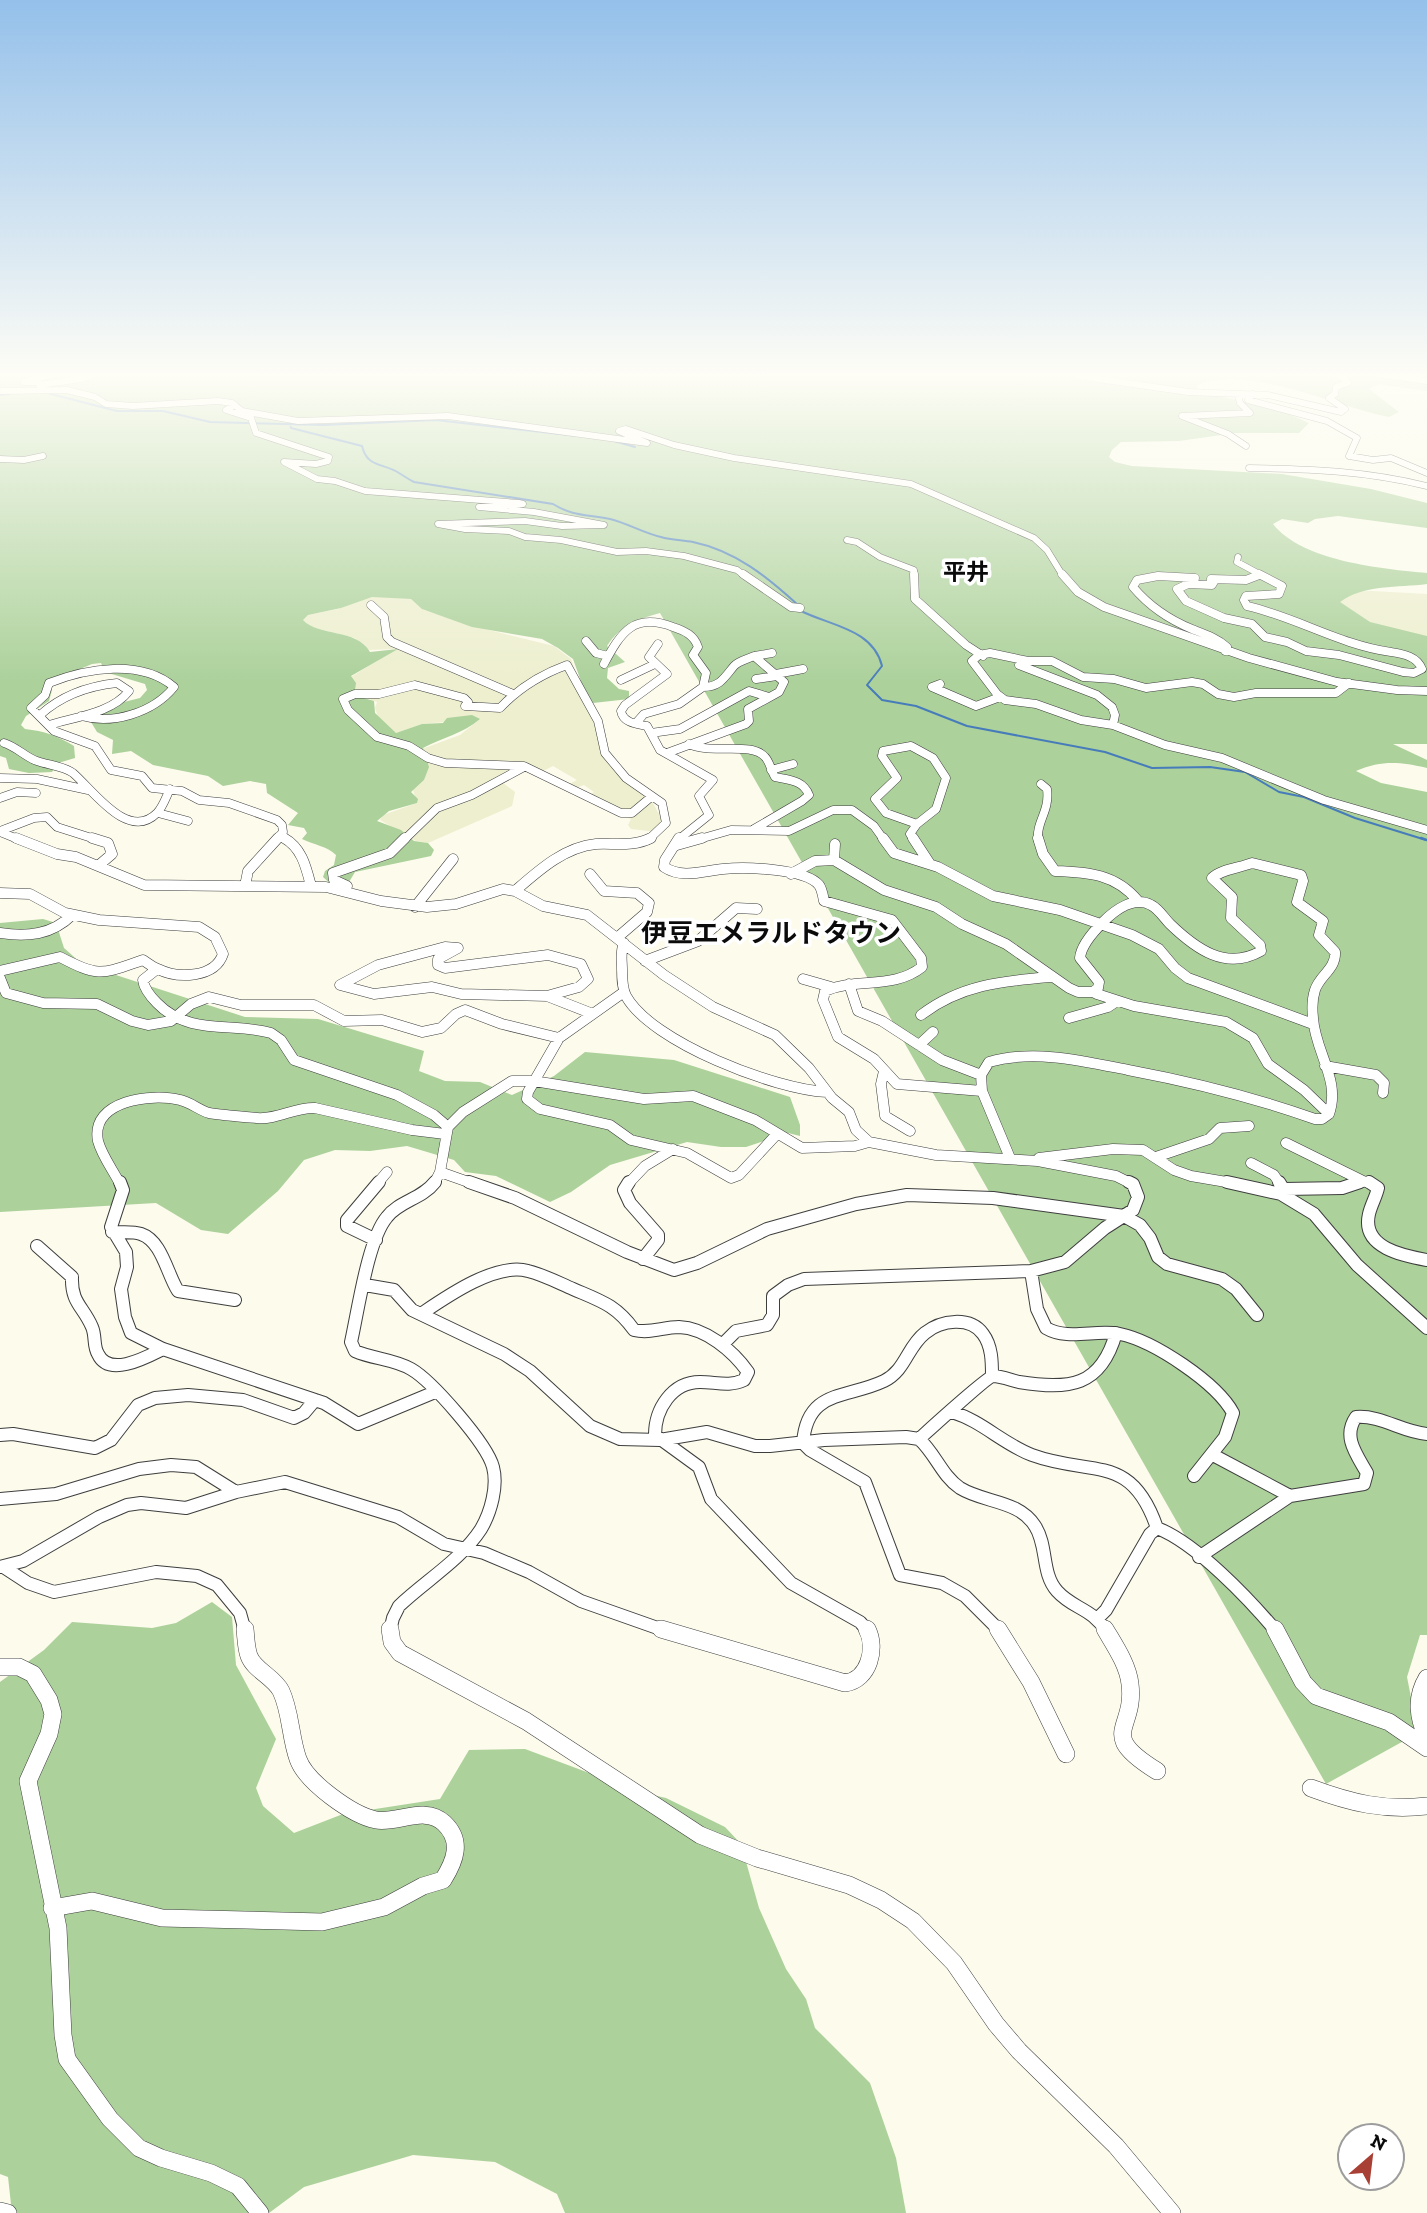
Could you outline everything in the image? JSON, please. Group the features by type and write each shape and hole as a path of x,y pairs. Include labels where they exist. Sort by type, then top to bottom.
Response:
{"street":[{"path":"310,475 380,493 519,503 523,504 479,508 534,512 604,525 562,526 525,521 438,524 465,529 509,531 525,537 570,541 617,552 646,551 684,556 737,570 791,607 800,608"},
{"path":"852,475 911,484 1034,538 1081,593 1138,621 1277,667 1349,683 1427,691"},
{"path":"1381,475 1427,486"},
{"path":"847,540 857,542 880,557 914,570 915,599 979,654 1041,672 1059,682 1092,692 1111,708 1115,718 1113,725"},
{"path":"1215,580 1212,584 1184,585 1177,589 1186,601 1224,618 1252,624 1265,637 1287,642 1306,651 1339,655 1403,672 1414,673 1422,669 1420,664 1406,654 1370,649 1287,620 1273,612 1248,606 1244,600 1248,595 1279,594 1283,590 1277,581 1238,565 1238,557"},
{"path":"1226,650 1227,647 1221,641 1191,628 1152,605 1133,585 1137,580 1158,576 1249,580 1259,575"},
{"path":"371,605 384,617 387,638 392,642 513,694"},
{"path":"586,641 606,660 624,630 640,621 659,621 695,639 698,647 693,656 708,673 703,687 679,704 644,714 636,723"},
{"path":"659,644 649,657 667,674 621,711 625,720 647,726 656,747 713,780 699,796 709,815 685,831 663,863 671,872 685,874 728,868 790,874 817,883 824,901 892,920 923,963 915,973 891,982 831,987 803,979"},
{"path":"703,687 715,687 731,675 735,664 772,653"},
{"path":"1000,697 973,663 972,659 979,654 1059,662 1079,676 1114,679 1146,688 1197,682 1218,694 1229,696 1256,693 1328,694 1339,692 1349,683"},
{"path":"667,754 746,724 749,721 748,709 779,692 784,685 777,675 755,656"},
{"path":"621,680 655,664"},
{"path":"515,891 551,861 581,847 609,846 650,839 664,828 666,820 662,803 626,778 604,753 606,745 597,720 567,665 513,694 502,706 494,709 465,706 468,702 464,698 415,685 379,694 355,694 343,700 348,710 377,737 409,746 433,760 524,766 621,813 632,813 651,797"},
{"path":"81,716 117,722 170,692 174,686 165,678 136,671 113,669 86,672 47,685 45,695 31,706 57,733 95,746 111,770 142,776 152,788 182,791 199,800 229,803 272,817 284,829 248,871 245,886"},
{"path":"756,679 803,669"},
{"path":"40,715 58,700 100,685 117,683 129,691 125,697 114,703 49,725"},
{"path":"940,684 932,687 975,705 1000,697 1036,704 1081,720 1113,725 1157,743 1229,760 1324,800 1427,830"},
{"path":"651,733 680,729 749,691 769,697"},
{"path":"4,743 18,747 34,760 71,771 106,807 133,822 148,820 158,813 170,789"},
{"path":"689,744 707,751 756,750 765,755 775,778 798,779 805,786 809,792 807,797 754,829"},
{"path":"917,824 877,806 877,796 893,785 897,778 881,754 888,748 918,748 938,763 946,774 939,804 910,834 930,864"},
{"path":"771,770 793,764"},
{"path":"381,901 363,890 336,883 332,875 390,853 437,808 472,795 524,766"},
{"path":"0,778 37,779 89,790"},
{"path":"1041,784 1047,789 1049,800 1035,840 1045,860 1055,872 1091,873 1109,878 1128,889 1138,901"},
{"path":"0,798 17,792 36,793"},
{"path":"677,845 731,830 789,831 833,810 852,810 874,827 894,853 930,864 993,896 1060,910 1153,945 1175,968 1197,982 1313,1024"},
{"path":"0,831 33,813 47,817 57,827 103,840 112,853 98,866"},
{"path":"158,813 188,821"},
{"path":"0,831 144,885 326,887 381,901 415,906 456,904 497,889 515,891 543,906 587,915 645,961 726,1015 775,1035 810,1068 827,1092 849,1112 856,1130 869,1142"},
{"path":"279,836 292,841 296,847 312,886"},
{"path":"834,860 835,844"},
{"path":"415,906 453,859"},
{"path":"790,874 814,861 834,860 884,890 936,907 962,924 1006,944 1050,977 1074,990 1093,992 1142,1008 1226,1022 1240,1028 1252,1038 1268,1064 1304,1090 1329,1114"},
{"path":"1010,1158 982,1091 981,1075 989,1062 1007,1056 1061,1059 1254,1097 1315,1119 1322,1119 1329,1114 1334,1105 1334,1096 1313,1024 1315,990 1336,957 1320,935 1323,921 1297,902 1303,881 1301,874 1252,863 1214,875 1213,881 1234,901 1231,918 1234,923 1255,939 1261,948 1258,954 1234,962 1214,957 1180,933 1152,905 1138,901 1128,904 1100,924 1079,955 1099,982 1098,988 1093,992"},
{"path":"590,874 604,891 637,893 649,904 645,914 621,940 624,992 649,1022 677,1040 773,1081 808,1091 827,1092"},
{"path":"0,893 37,896 72,915 121,923 199,927 215,937 223,954 220,964 207,973 157,969 146,960 139,960 111,972 96,974 60,957 0,971"},
{"path":"645,961 700,939 732,910 746,907 757,909"},
{"path":"0,933 47,932 64,924 72,915"},
{"path":"547,996 587,982 588,976 581,964 546,957 445,968 438,965 438,959 458,948 451,947 388,962 360,972 340,985 373,994 432,987 461,994 547,996 593,1014"},
{"path":"157,969 143,980 143,985 174,1017 194,1026 275,1035 283,1042 287,1055 294,1060 363,1083 424,1108 447,1130"},
{"path":"921,1015 934,1003 965,988 979,984 1050,977"},
{"path":"0,978 6,993 21,999 43,1003 93,1003 144,1025 158,1025 191,1004 209,997 241,1005 314,1005 344,1021 382,1020 422,1032 441,1028 456,1014 465,1010 502,1024 559,1038"},
{"path":"849,984 858,1011 882,1021 942,1060 981,1075"},
{"path":"831,987 822,996 835,1032 874,1059 897,1084 982,1091"},
{"path":"624,992 559,1038 534,1081 527,1099 533,1107 610,1125 631,1140 687,1153 722,1174 734,1177 777,1134"},
{"path":"1069,1018 1108,1007 1117,1001"},
{"path":"919,1045 933,1032"},
{"path":"1325,1066 1376,1075 1384,1083 1383,1093"},
{"path":"884,1072 880,1084 886,1116 910,1131"},
{"path":"722,1345 736,1331 767,1325 772,1315 773,1296 788,1285 804,1279 856,1275 1031,1271 1065,1262 1133,1210 1138,1197 1136,1188 1125,1179 1010,1158 936,1155 869,1142 855,1146 806,1149 792,1145 734,1111 693,1096 664,1099 628,1098 534,1081 512,1081 463,1112 447,1130 440,1172 426,1192 388,1215 376,1240 352,1334 355,1352 409,1367 483,1446 494,1468 493,1485 480,1532 415,1588 393,1614 391,1639 400,1653 545,1732 701,1835 757,1858 849,1885 881,1900 913,1921 954,1963 996,2024 1019,2051 1116,2146 1171,2213"},
{"path":"435,1392 362,1424 315,1400 163,1349 134,1335 129,1329 121,1289 127,1267 126,1252 113,1232 111,1222 123,1190 104,1157 98,1130 102,1116 122,1104 172,1098 206,1112 261,1118 307,1107 409,1131 447,1130"},
{"path":"1156,1157 1209,1139 1220,1128 1249,1126"},
{"path":"1286,1143 1378,1188 1368,1219 1374,1237 1393,1252 1427,1260"},
{"path":"1026,1160 1130,1148 1143,1150 1174,1170 1192,1176 1283,1192 1342,1188 1363,1181"},
{"path":"643,1259 653,1247 658,1235 630,1203 624,1190 635,1176 673,1149"},
{"path":"1251,1163 1274,1175 1283,1192 1314,1214 1357,1265 1427,1328"},
{"path":"376,1240 347,1226 347,1220 387,1172"},
{"path":"440,1172 521,1201 643,1259 674,1270 683,1269 767,1229 847,1207 907,1195 1025,1201 1124,1216 1140,1225 1150,1238 1158,1257 1167,1264 1222,1279 1236,1289 1257,1315"},
{"path":"113,1232 147,1237 165,1263 171,1282 178,1291 235,1300"},
{"path":"37,1246 72,1278 72,1300 94,1330 96,1350 102,1361 109,1365 123,1364 163,1349"},
{"path":"3,1567 23,1561 99,1517 127,1505 141,1503 186,1508 275,1483 298,1484 398,1517 444,1544 461,1550 484,1553 528,1572 581,1601 674,1634 832,1680 853,1682 860,1677 868,1665 872,1644 869,1632 860,1622 791,1583 711,1499 699,1467 656,1435 656,1415 676,1390 695,1382 733,1385 744,1380 748,1371 722,1345 684,1327 648,1333 634,1330 620,1311 604,1302 526,1270 500,1273 479,1280 449,1295 421,1314"},
{"path":"1031,1271 1042,1322 1049,1331 1062,1334 1116,1333 1140,1342 1181,1367 1226,1401 1233,1416 1213,1455 1194,1476"},
{"path":"366,1285 394,1290 406,1304 421,1314 481,1341 523,1366 590,1426 620,1439 660,1440 706,1432 755,1446 906,1437 919,1439 953,1483 970,1493 1016,1509 1028,1518 1037,1530 1044,1561 1054,1587 1066,1599 1099,1617 1130,1679 1129,1699 1120,1728 1125,1744 1139,1762 1157,1771"},
{"path":"992,1376 989,1350 982,1332 961,1322 938,1326 923,1334 896,1375 827,1400 813,1408 804,1423 803,1443 810,1450 865,1482 900,1575 945,1584 1002,1631 1066,1754"},
{"path":"919,1439 952,1412 982,1381 992,1376 1026,1385 1082,1380 1100,1369 1116,1333"},
{"path":"0,1435 13,1434 95,1448 111,1440 138,1405 156,1398 188,1395 228,1397 294,1418 304,1413 315,1400"},
{"path":"952,1412 983,1424 1007,1442 1030,1454 1106,1471 1126,1479 1147,1503 1157,1528 1173,1535 1199,1557 1270,1625 1303,1682 1316,1696 1389,1722 1427,1748"},
{"path":"1199,1557 1290,1496 1364,1484 1367,1474 1349,1434 1350,1425 1356,1418 1370,1417 1410,1434 1427,1434"},
{"path":"1213,1455 1290,1496"},
{"path":"0,1499 56,1494 139,1469 171,1465 196,1467 236,1492"},
{"path":"1099,1617 1150,1534 1157,1528"},
{"path":"3,1567 28,1583 54,1592 156,1572 197,1576 217,1585 240,1613 249,1658 278,1685 284,1697 298,1760 311,1780 350,1808 377,1819 422,1815 438,1819 445,1824 455,1840 456,1860 443,1880 423,1886 384,1908 322,1922 162,1917 92,1901 52,1908"},
{"path":"0,1667 19,1665 28,1668 39,1680 55,1712 54,1721 30,1769 28,1781 61,1948 63,2035 67,2059 110,2119 139,2148 161,2158 211,2173 238,2186 260,2213"},
{"path":"1427,1678 1420,1691 1418,1707 1427,1738"},
{"path":"1311,1788 1373,1809 1427,1807"},
{"path":"0,2211 8,2213"}],"green space":[{"path":"0,475 1290,475 1371,489 1427,503 1427,528 1338,516 1315,519 1308,523 1282,519 1273,524 1286,537 1323,555 1388,569 1427,573 1427,584 1370,589 1340,602 1370,622 1427,636 1427,744 1393,744 1427,760 1427,768 1391,763 1356,771 1381,783 1427,792 1427,1635 1420,1635 1407,1677 1418,1733 1326,1784 660,613 630,624 607,646 625,662 608,668 607,678 619,689 629,691 629,699 593,703 582,684 573,659 542,639 472,627 422,609 411,599 372,597 341,608 308,615 303,620 310,625 356,639 370,652 398,649 351,676 360,697 374,701 375,713 396,733 422,724 443,723 447,718 472,715 480,719 460,732 423,748 429,767 424,780 411,792 418,799 417,803 389,811 377,821 401,830 414,841 428,843 434,850 431,856 355,872 349,882 333,886 323,877 325,871 334,865 336,855 302,839 307,833 304,828 288,825 298,813 267,793 266,784 250,781 223,786 208,776 153,765 131,751 112,754 113,740 97,732 91,722 120,703 140,698 147,690 145,684 105,672 101,663 92,664 47,683 52,690 49,701 26,716 21,725 25,729 51,734 74,746 75,758 58,763 52,772 29,773 9,769 6,758 0,756"},
{"path":"1336,592 1427,594 1427,643 1322,612"},
{"path":"369,596 411,599 424,610 477,627 554,646 571,659 604,751 646,791 664,823 658,832 631,829 628,825 631,819 586,797 594,792 584,785 573,789 567,785 577,780 553,766 541,772 523,767 499,780 515,792 512,806 428,843 416,841 380,820 383,815 417,803 413,790 424,780 428,766 422,749 460,735 480,719 422,724 396,733 382,728 375,708 377,702 358,695 351,677 396,649 367,650 355,638 311,627 303,620 308,615 338,609"},
{"path":"43,919 56,923 64,948 82,964 245,1017 318,1019 424,1051 419,1071 445,1081 480,1082 512,1095 554,1076 585,1052 674,1060 790,1097 800,1125 800,1136 788,1133 746,1147 721,1147 687,1142 610,1165 571,1192 550,1202 496,1176 465,1172 454,1160 407,1146 370,1151 335,1150 304,1160 278,1191 228,1234 201,1230 156,1203 0,1212 0,923"},
{"path":"212,1602 232,1617 236,1665 276,1739 256,1788 263,1806 294,1833 343,1814 440,1799 469,1750 525,1749 640,1792 666,1798 725,1827 741,1844 759,1908 786,1969 806,1999 815,2028 870,2083 896,2158 906,2213 565,2213 557,2194 495,2162 413,2155 304,2187 269,2213 12,2213 8,2177 0,2174 0,1682 44,1650 72,1622 152,1628 176,1623"}],"waterway":[{"path":"402,475 414,482 553,504 574,513 602,517 654,535 709,546 750,566 798,605"},
{"path":"801,611 849,630 870,644 882,666 867,685 882,700 916,706 967,726 1105,752 1152,768 1210,767 1245,772 1279,792 1304,797 1355,818 1426,840"},
{"path":"1421,838 1427,840"}],"district":[{"name":"平井","path":"966,572"},
{"name":"伊豆エメラルドタウン","path":"771,933"}]}
